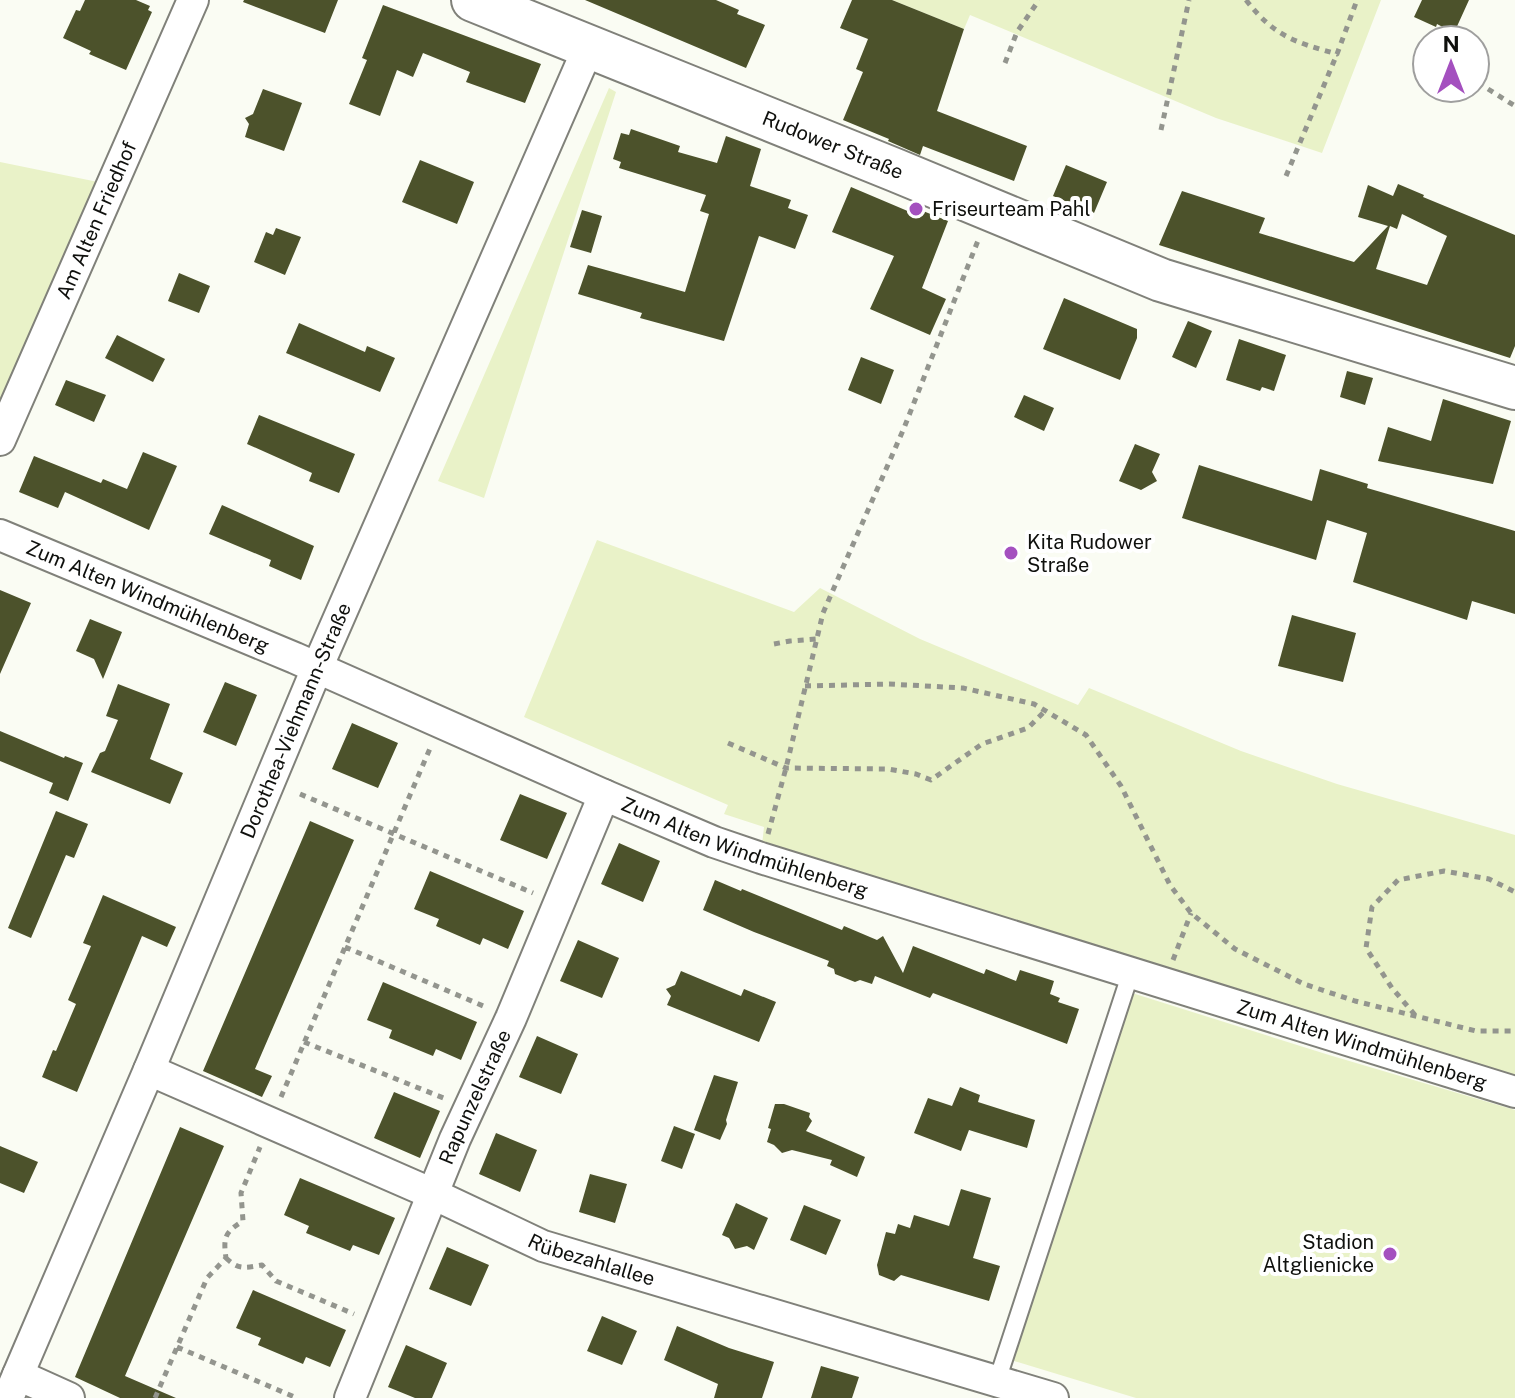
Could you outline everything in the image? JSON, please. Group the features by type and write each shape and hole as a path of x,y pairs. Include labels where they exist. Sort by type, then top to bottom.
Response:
{"street":[{"name":"Am Alten Friedhof","path":"0,440 193,0"},
{"name":"Rudower Straße","path":"473,0 1167,282 1515,388"},
{"name":"Dorothea-Viehmann-Straße","path":"13,1386 317,668 589,46"},
{"name":"Zum Alten Windmühlenberg","path":"0,535 317,668 714,842 1515,1092"},
{"name":"Rapunzelstraße","path":"350,1398 469,1108 511,1018 604,795"},
{"name":"Rübezahlallee","path":"149,1070 433,1194 543,1246 1053,1398"},
{"path":"13,1386 69,1398"}],"lane":[{"path":"997,1381 1131,972"}],"path":[{"path":"1005,63 1017,32 1039,0"},
{"path":"1161,130 1189,0"},
{"path":"1246,0 1259,18 1274,30 1337,54"},
{"path":"1286,176 1357,0"},
{"path":"1491,91 1515,106"},
{"path":"761,858 823,613 904,428 990,210"},
{"path":"774,644 816,639"},
{"path":"805,686 889,684 963,688 1034,704 1086,735 1121,786 1170,885 1191,913 1235,949 1304,984 1355,1001 1476,1031 1515,1031"},
{"path":"728,743 786,768 888,769 931,780 982,744 1028,728 1045,711"},
{"path":"381,1325 276,1281 262,1265 244,1268 234,1265 226,1258 223,1241 231,1228 243,1221 241,1193 440,723"},
{"path":"300,794 559,905"},
{"path":"1416,1016 1392,988 1366,948 1372,907 1398,880 1444,871 1489,879 1515,892"},
{"path":"1165,983 1191,913"},
{"path":"345,947 511,1018"},
{"path":"304,1042 469,1108"},
{"path":"155,1398 207,1278 226,1258"},
{"path":"177,1347 297,1398"}],"green space":[{"path":"892,0 1381,0 1322,153 1216,118 970,15 964,29"},
{"path":"609,88 616,92 484,498 438,481"},
{"path":"0,162 98,182 0,409"},
{"path":"597,540 794,612 820,588 920,639 1078,705 1089,688 1241,751 1337,784 1515,835 1515,1085 762,845 764,827 724,814 728,805 524,717"},
{"path":"1132,993 1515,1110 1515,1398 1136,1398 1011,1360"}],"building":[{"path":"85,0 136,0 150,6 148,10 152,12 126,70 89,54 91,51 63,38 76,10 80,11"},
{"path":"244,0 338,0 325,33"},
{"path":"585,0 716,0 739,10 737,14 765,25 746,68"},
{"path":"852,0 892,0 964,29 937,111 1027,146 1014,181 923,146 920,155 843,120 863,72 856,69 868,39 840,28"},
{"path":"1422,0 1469,0 1458,24 1429,24 1414,17"},
{"path":"383,5 541,64 525,103 466,82 470,72 423,53 413,77 397,70 380,116 349,104 367,60 362,58"},
{"path":"263,89 302,103 284,151 245,137 249,124 245,118 253,114"},
{"path":"631,129 680,146 678,152 717,163 726,136 761,149 750,186 791,200 788,208 808,215 795,249 759,236 724,341 640,318 642,313 578,294 588,265 685,292 709,214 700,211 706,195 619,168 621,162 613,159 621,133 629,135"},
{"path":"420,160 474,182 457,224 402,202"},
{"path":"1066,165 1107,182 1094,213 1053,196"},
{"path":"1398,184 1515,235 1515,346 1510,358 1159,245 1182,191 1265,218 1259,233 1354,262 1388,226 1358,217 1368,185 1393,196","holes":["1402,214 1447,236 1427,285 1376,269 1390,226 1397,229"]},
{"path":"851,187 910,212 913,207 948,221 922,288 946,299 930,335 870,309 894,256 832,232"},
{"path":"582,210 602,216 591,253 570,247"},
{"path":"276,228 301,237 285,275 254,262 266,232 273,235"},
{"path":"179,273 210,286 199,313 168,301"},
{"path":"1064,298 1137,329 1137,338 1120,380 1043,349"},
{"path":"1188,321 1212,331 1196,368 1172,357"},
{"path":"299,323 365,352 367,346 395,358 380,392 286,353"},
{"path":"117,335 165,359 153,382 105,358"},
{"path":"1239,339 1286,355 1274,391 1262,387 1260,391 1226,380"},
{"path":"861,357 894,370 881,404 848,390"},
{"path":"1347,371 1373,378 1365,405 1340,397"},
{"path":"66,380 106,395 94,422 55,405"},
{"path":"1024,395 1054,408 1044,431 1014,417"},
{"path":"1443,399 1511,421 1493,484 1378,461 1388,427 1431,441"},
{"path":"259,415 355,454 339,493 309,481 312,473 247,444"},
{"path":"1135,444 1160,454 1152,472 1157,481 1141,490 1119,481"},
{"path":"143,452 177,466 149,530 65,492 58,508 19,492 34,456 101,483 103,479 127,489"},
{"path":"1199,465 1312,501 1320,469 1368,484 1367,488 1515,531 1515,614 1472,601 1467,620 1353,582 1367,533 1327,520 1316,560 1182,518"},
{"path":"222,505 314,546 301,580 269,566 271,560 209,534"},
{"path":"0,590 31,603 0,674"},
{"path":"1292,615 1356,633 1343,682 1278,666"},
{"path":"90,619 122,632 103,679 94,659 76,651"},
{"path":"225,682 257,695 236,746 203,732"},
{"path":"118,684 170,704 150,759 183,773 170,804 91,772 100,753 105,751 118,720 106,716"},
{"path":"352,723 398,743 378,788 332,769"},
{"path":"0,731 83,763 68,801 49,793 53,783 0,761"},
{"path":"520,794 567,813 547,859 500,840"},
{"path":"56,811 88,824 74,858 66,855 31,938 8,928"},
{"path":"310,821 354,840 255,1069 272,1076 262,1097 203,1071"},
{"path":"619,843 660,861 643,902 601,884"},
{"path":"430,871 524,911 508,949 483,938 480,945 436,926 439,919 414,909"},
{"path":"715,880 842,930 844,926 877,940 883,936 903,973 913,946 984,974 986,969 1016,981 1020,970 1054,981 1050,994 1060,998 1058,1002 1079,1009 1067,1044 933,993 930,998 875,976 872,984 860,980 855,982 835,974 834,969 827,966 829,961 703,910"},
{"path":"103,895 176,927 167,947 142,936 77,1092 42,1077 76,1004 68,1000 91,946 83,943"},
{"path":"578,940 619,958 602,998 560,981"},
{"path":"681,971 741,996 744,989 776,1002 759,1042 667,1005 671,996 666,989 675,985"},
{"path":"383,982 477,1022 461,1060 436,1049 433,1056 389,1038 392,1030 367,1020"},
{"path":"537,1036 578,1054 561,1094 519,1077"},
{"path":"714,1075 738,1082 720,1140 694,1130"},
{"path":"960,1087 980,1095 978,1102 1035,1120 1027,1148 969,1130 961,1151 914,1133 928,1098 952,1106"},
{"path":"394,1092 440,1111 420,1158 374,1138"},
{"path":"775,1104 810,1113 812,1121 806,1131 865,1157 857,1177 830,1165 832,1160 792,1150 782,1153 767,1142"},
{"path":"674,1126 695,1134 682,1169 661,1161"},
{"path":"180,1127 224,1146 125,1376 176,1398 120,1398 75,1377"},
{"path":"496,1133 537,1150 520,1192 479,1174"},
{"path":"0,1146 38,1162 24,1193 0,1183"},
{"path":"590,1174 627,1184 615,1223 579,1212"},
{"path":"300,1178 395,1218 379,1255 353,1245 350,1251 306,1233 309,1226 284,1215"},
{"path":"961,1189 991,1198 973,1258 1000,1266 989,1301 901,1275 894,1281 879,1275 877,1265 886,1232 895,1234 898,1224 910,1228 914,1215 949,1226"},
{"path":"736,1203 768,1218 754,1250 747,1246 735,1249 729,1238 722,1235"},
{"path":"804,1205 841,1220 826,1255 790,1240"},
{"path":"447,1247 489,1265 471,1306 429,1289"},
{"path":"253,1290 346,1330 330,1367 306,1357 303,1364 258,1345 261,1338 236,1328"},
{"path":"602,1316 637,1331 622,1365 587,1351"},
{"path":"677,1326 729,1348 774,1362 762,1398 714,1398 718,1384 664,1360"},
{"path":"406,1345 447,1363 432,1398 415,1398 388,1387"},
{"path":"821,1366 859,1377 852,1398 811,1398"}],"place":[{"name":"Friseurteam Pahl","path":"916,209"},
{"name":"Kita Rudower Straße","path":"1011,553"},
{"name":"Stadion Altglienicke","path":"1390,1254"}]}
